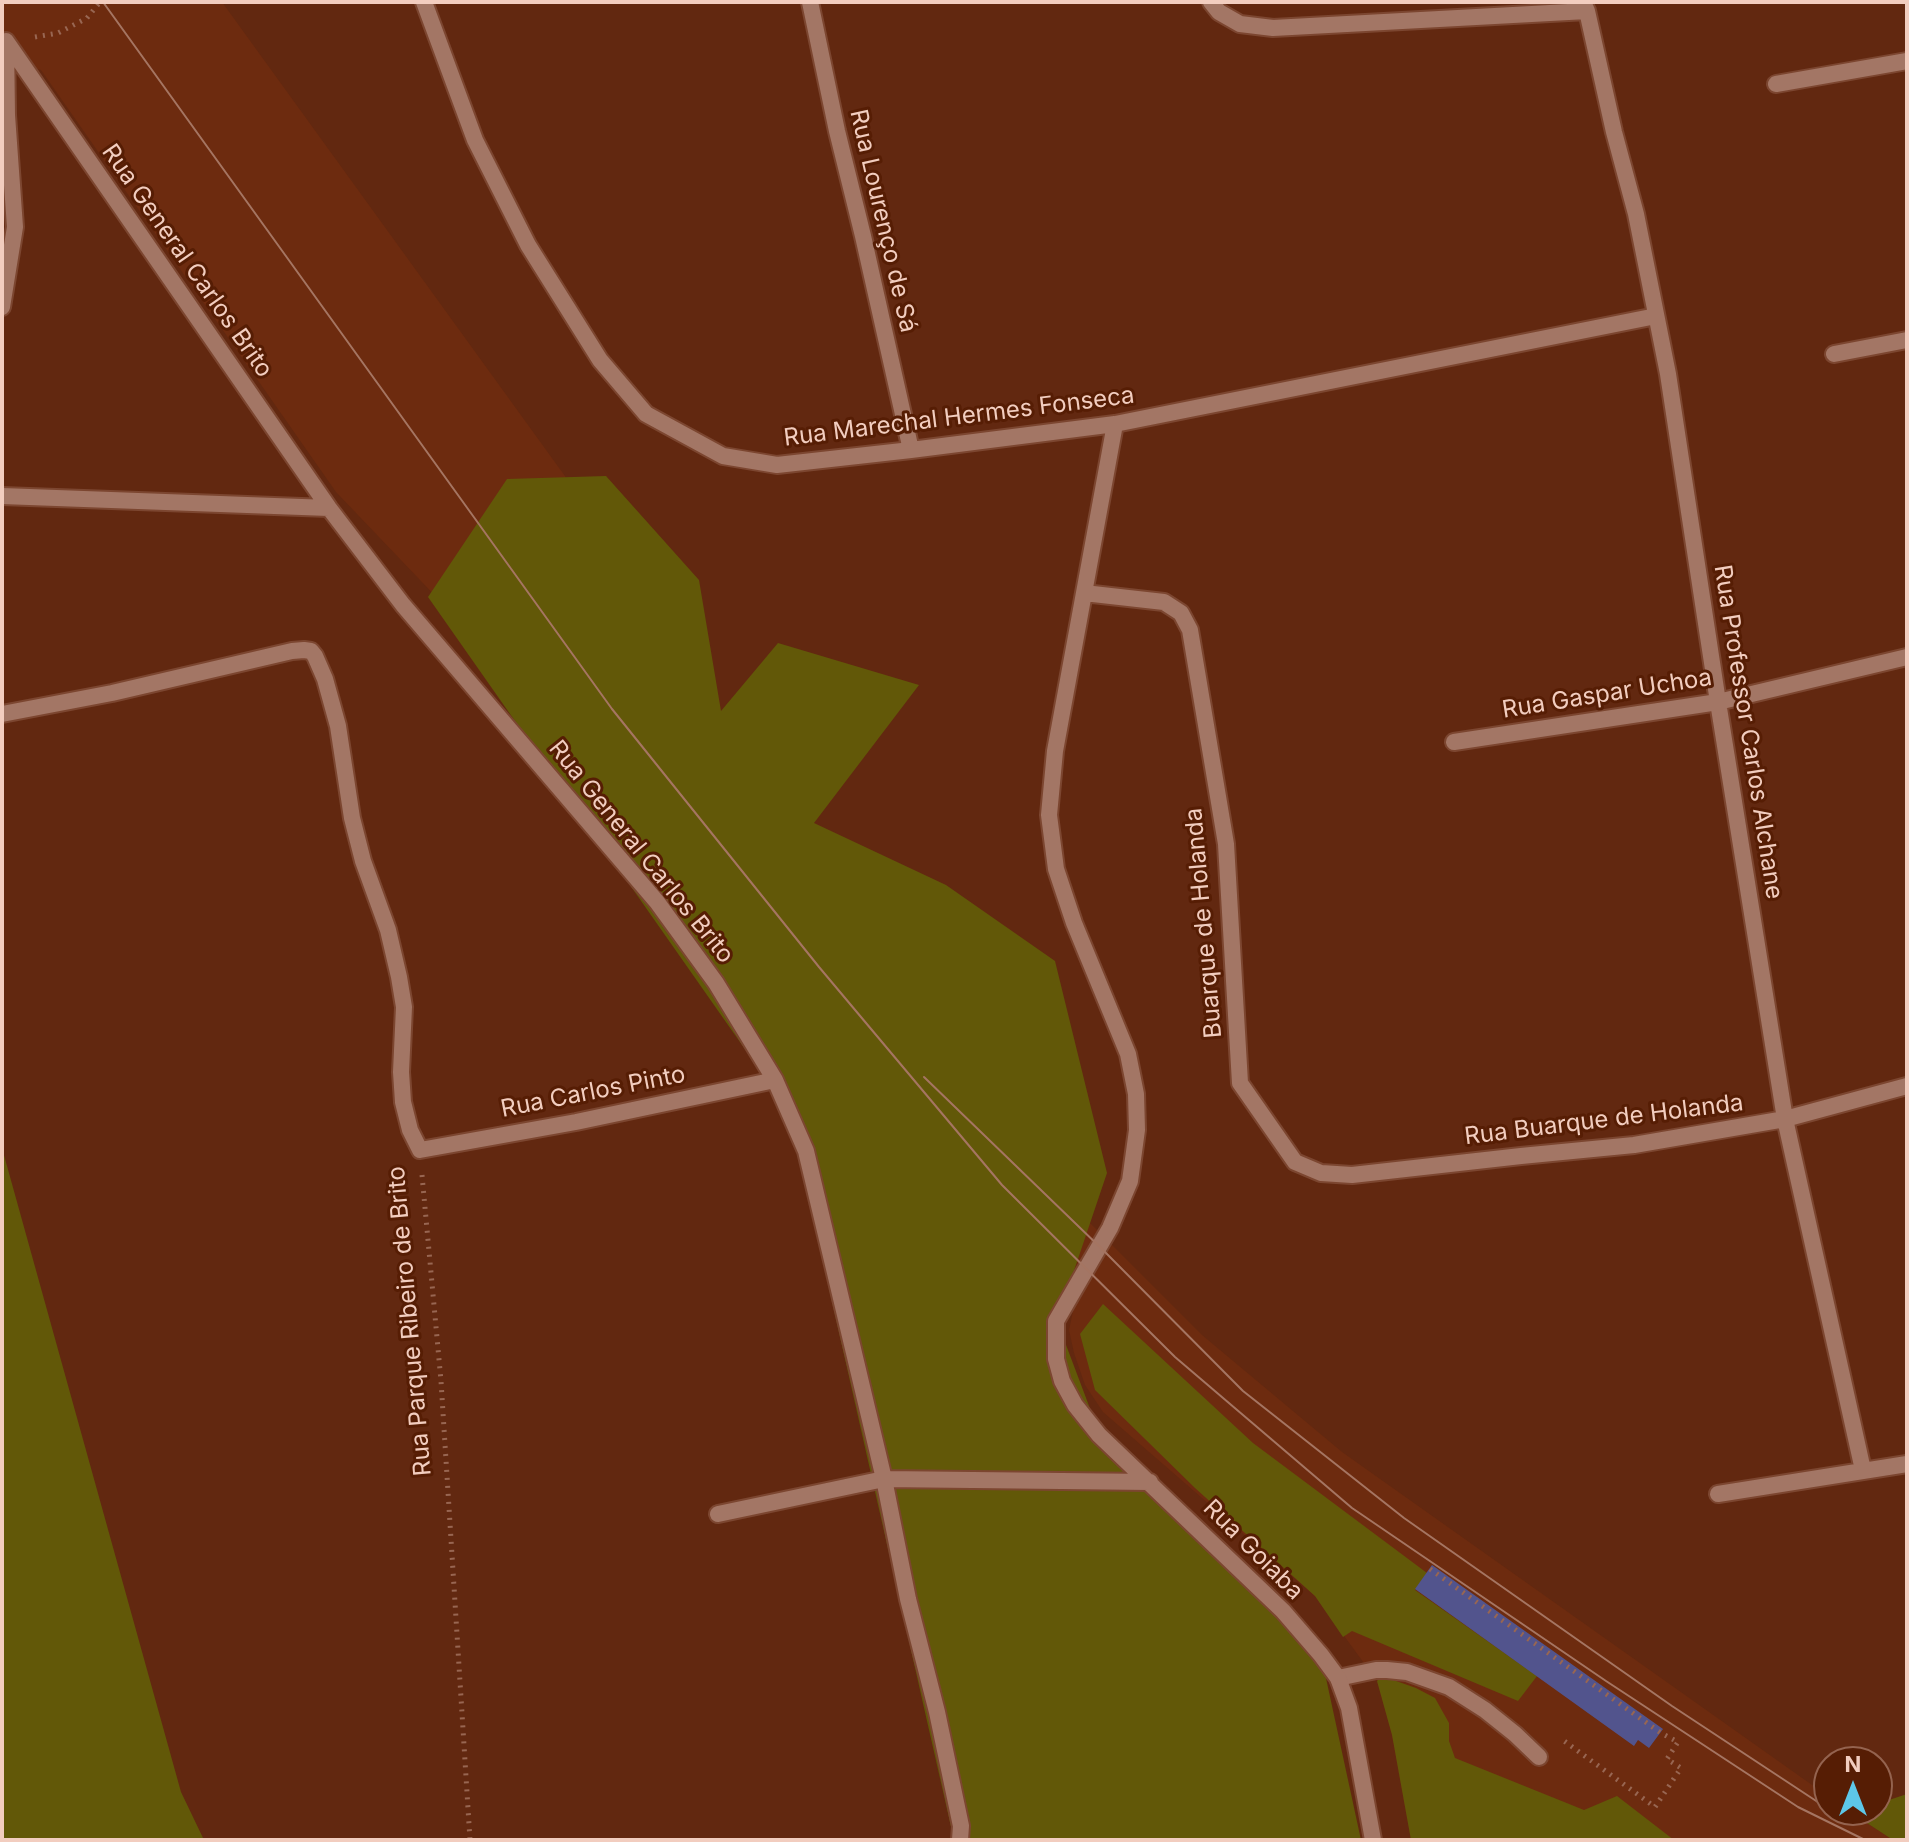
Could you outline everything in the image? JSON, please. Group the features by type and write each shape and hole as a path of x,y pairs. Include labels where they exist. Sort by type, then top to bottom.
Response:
{"street":[{"name":"Rua Marechal Hermes Fonseca","path":"424,2 475,140 528,245 600,360 646,414 723,456 777,465 1115,424 1656,316"},
{"name":"Rua Lourenço de Sá","path":"810,2 911,450"},
{"path":"1215,7 1240,24 1273,28 1585,6"},
{"name":"Rua Professor Carlos Alchane","path":"1585,6 1636,214 1668,374 1785,1119 1863,1470"},
{"path":"2,307 15,227 7,115 6,41"},
{"name":"Rua General Carlos Brito","path":"6,41 329,508 403,605 657,902 716,983 775,1080 806,1151 884,1479"},
{"path":"1776,84 1907,61"},
{"path":"1834,354 1907,340"},
{"path":"1084,593 1115,424"},
{"path":"2,496 329,508"},
{"name":"Buarque de Holanda","path":"1084,593 1164,602 1181,613 1190,630 1226,844 1240,1083 1295,1162 1321,1173 1352,1175"},
{"name":"Rua Goiaba","path":"1084,593 1055,751 1049,815 1056,869 1074,923 1128,1054 1136,1094 1137,1130 1130,1181 1110,1228 1056,1321 1056,1359 1062,1381 1075,1405 1099,1435 1283,1611 1338,1678 1349,1708 1373,1840"},
{"name":"Rua Parque Ribeiro de Brito","path":"2,714 112,693 292,651 311,651 325,679 338,726 350,805 363,861 388,930 399,977 404,1007 403,1102 410,1130 420,1150"},
{"name":"Rua Gaspar Uchoa","path":"1454,742 1718,702 1907,657"},
{"name":"Rua Carlos Pinto","path":"420,1150 576,1122 775,1080"},
{"name":"Rua Buarque de Holanda","path":"1352,1175 1634,1145 1785,1119 1907,1086"},
{"path":"1718,1494 1907,1464"},
{"path":"884,1479 908,1599 937,1712 961,1826 960,1840"},
{"path":"718,1514 884,1479 1150,1482"},
{"path":"1338,1678 1387,1670 1407,1672 1449,1687 1485,1710 1539,1757"}],"path":[{"path":"6,41 58,33 87,18 100,2"},
{"name":"Rua Parque Ribeiro de Brito","path":"420,1150 441,1381 470,1840"},
{"path":"1430,1569 1678,1742 1667,1759 1681,1768 1655,1807 1644,1801"}],"shaded area":[{"path":"2,2 222,2 685,642 672,765 1072,1205 1202,1335 1342,1452 1813,1786 1813,1826 1872,1826 1893,1840 1411,1840 1392,1735 1377,1681 1315,1596 1103,1412 1085,1385 1074,1353 1069,1330 1075,1302 858,1183 505,669 336,492 41,70 2,62"},
{"path":"606,476 699,580 721,711 778,643 919,685 814,823 946,885 1055,961 1107,1173 1057,1321 1100,1435 1321,1655 1361,1840 954,1840 789,1112 428,597 507,479"},
{"path":"2,1148 181,1792 204,1840 2,1840"},
{"path":"1103,1304 1253,1443 1427,1573 1415,1590 1537,1676 1518,1701 1352,1631 1343,1637 1315,1596 1195,1488 1095,1390 1080,1334"},
{"path":"1382,1676 1435,1698 1449,1723 1449,1741 1455,1758 1584,1810 1617,1796 1674,1840 1411,1840 1392,1735 1377,1681"},
{"path":"1907,1794 1907,1840 1893,1840 1872,1826 1893,1826 1893,1799"}],"building":[{"path":"1432,1565 1663,1729 1649,1748 1638,1740 1634,1746 1415,1589"}],"tram line":[{"path":"103,2 612,709 819,967 1002,1185 1175,1357 1352,1508 1798,1807 1865,1840"},
{"path":"924,1077 1243,1391 1404,1518 1672,1706 1813,1799"}]}
